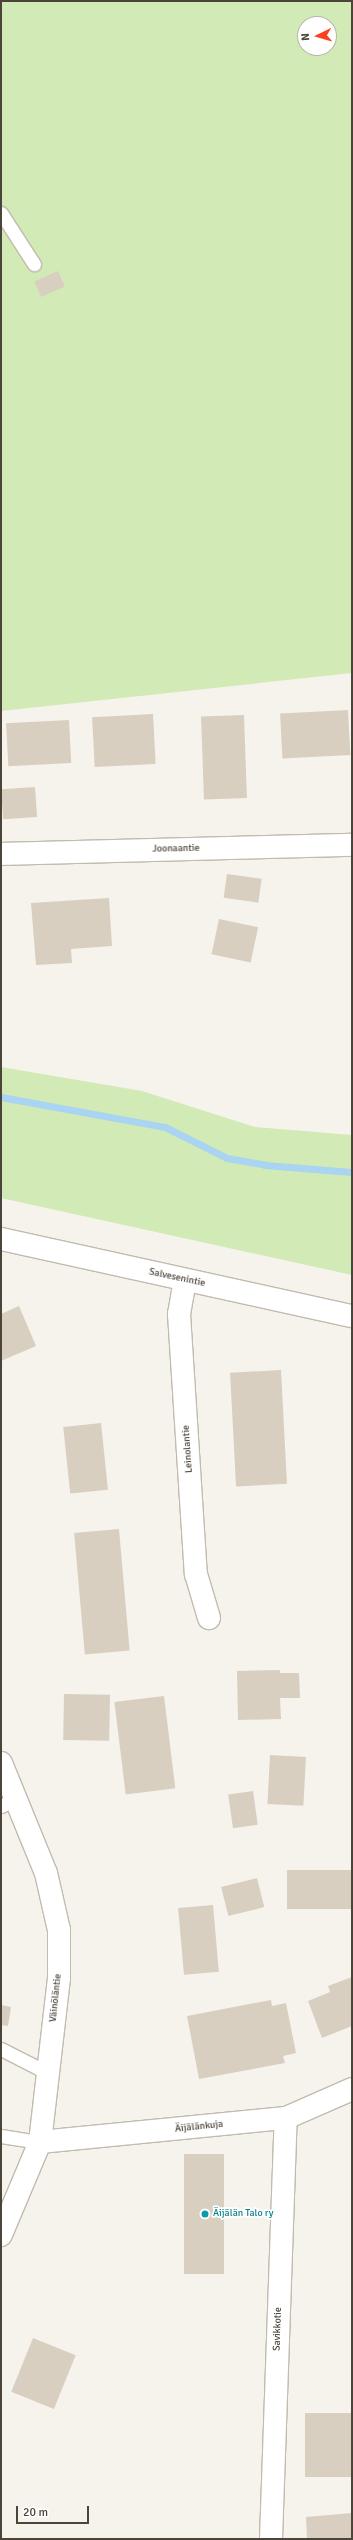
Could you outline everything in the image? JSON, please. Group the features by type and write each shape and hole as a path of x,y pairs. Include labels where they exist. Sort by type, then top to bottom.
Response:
{"street":[{"name":"Joonaantie","path":"1,854 352,845"},
{"name":"Salvesenintie","path":"1,1239 352,1316"},
{"name":"Leinolantie","path":"185,1280 179,1314 196,1574 209,1618"},
{"name":"Väinöläntie","path":"1,1763 8,1802 46,1873 59,1930 59,1978 40,2142 1,2235"},
{"name":"Äijälänkuja","path":"40,2142 286,2118 352,2089"},
{"name":"Savikkotie","path":"271,2539 286,2118"}],"lane":[{"path":"1,213 34,264"},
{"path":"1,2049 48,2073"},
{"path":"1,2136 40,2142"}],"green space":[{"path":"1,1 352,1 352,673 1,711"},
{"path":"1,1067 142,1091 255,1127 352,1135 352,1275 1,1198"}],"building":[{"path":"58,271 65,287 41,297 34,282"},
{"path":"348,710 350,755 282,758 280,714"},
{"path":"153,714 156,764 95,767 92,717"},
{"path":"244,715 247,798 204,799 201,717"},
{"path":"69,720 71,763 8,766 6,723"},
{"path":"35,787 37,817 3,819 1,789"},
{"path":"227,874 262,879 258,903 224,898"},
{"path":"109,898 112,946 71,949 72,963 36,965 31,903"},
{"path":"219,919 258,927 251,963 212,954"},
{"path":"19,1306 36,1346 1,1361 1,1314"},
{"path":"281,1370 287,1484 236,1487 230,1373"},
{"path":"101,1423 108,1490 70,1494 63,1427"},
{"path":"119,1529 130,1651 85,1654 74,1533"},
{"path":"280,1670 280,1673 299,1673 300,1698 280,1698 281,1719 238,1720 237,1671"},
{"path":"64,1694 110,1695 109,1741 63,1740"},
{"path":"164,1696 175,1788 126,1794 114,1702"},
{"path":"270,1755 306,1757 303,1806 267,1804"},
{"path":"253,1791 258,1825 233,1828 228,1794"},
{"path":"287,1870 352,1870 352,1909 287,1909"},
{"path":"257,1878 264,1907 228,1916 221,1887"},
{"path":"213,1905 219,1972 184,1975 178,1908"},
{"path":"352,1977 352,2026 322,2038 308,2001 330,1992 328,1986"},
{"path":"271,2000 272,2006 286,2003 296,2053 283,2056 285,2063 199,2079 187,2016"},
{"path":"1,2005 11,2007 8,2026 1,2025"},
{"name":"Äijälän Talo ry","path":"184,2154 224,2154 224,2274 184,2274"},
{"path":"33,2338 76,2355 54,2409 11,2392"},
{"path":"305,2413 352,2413 352,2477 305,2477"},
{"path":"352,2513 352,2539 307,2539 306,2517"}],"waterway":[{"path":"1,1097 165,1127 227,1158 265,1165 352,1172"}],"place":[{"name":"Äijälän Talo ry","path":"205,2214"}]}
